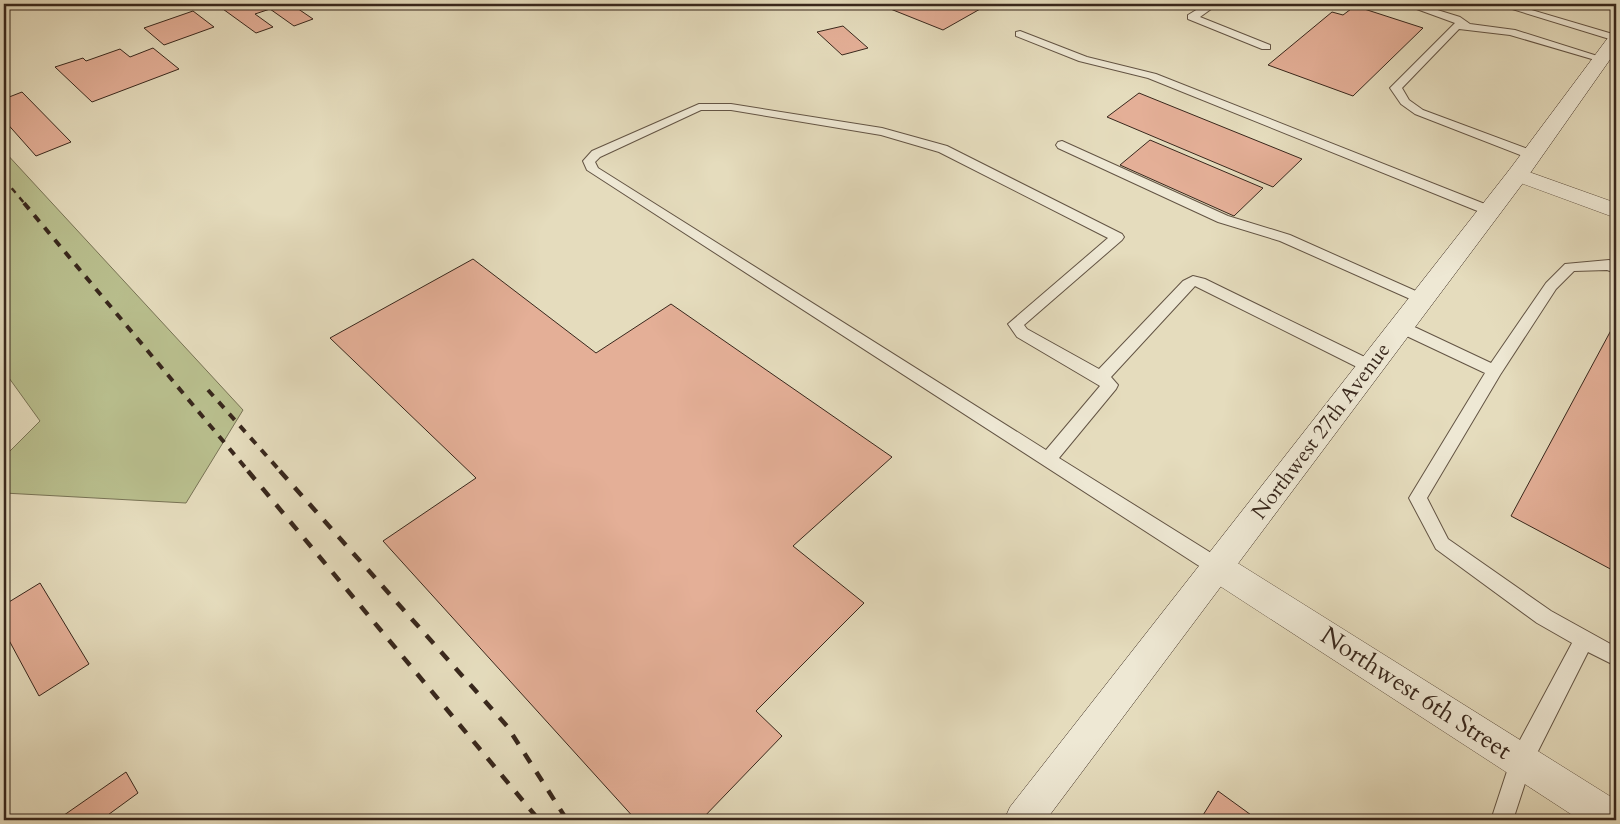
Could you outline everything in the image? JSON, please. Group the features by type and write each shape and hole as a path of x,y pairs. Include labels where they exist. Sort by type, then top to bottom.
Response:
{"main road":[{"name":"Northwest 27th Avenue","path":"1023,820 1490,211 1612,47"},
{"path":"1525,165 1616,211"},
{"name":"Northwest 6th Street","path":"1217,567 1614,820"}],"lane":[{"path":"1213,4 1192,17 1266,47"},
{"path":"1408,4 1456,19 1466,26"},
{"path":"1501,4 1612,47"},
{"path":"1525,165 1419,112 1404,102 1396,88 1456,26 1612,47"},
{"path":"1020,34 1082,59 1152,76 1490,211"},
{"path":"1048,459 1107,392 1110,385 1101,376 1022,333 1015,324 1117,237 943,149 882,132 731,106 699,107 596,154 589,161 592,170 1217,567"},
{"path":"1062,145 1223,219 1285,238 1422,299"},
{"path":"1616,268 1609,265 1570,267 1551,286 1494,371 1418,498 1442,544 1544,617 1616,657"},
{"path":"1101,376 1188,284 1193,281 1200,282 1371,367"},
{"path":"1401,327 1494,371"},
{"path":"1502,820 1521,761 1584,639"}],"green space":[{"path":"4,151 243,410 186,503 4,493 4,457 40,421 4,371"}],"building":[{"path":"216,4 291,4 313,19 294,26 270,9 255,14 273,27 256,33"},
{"path":"896,4 989,4 943,30 888,8"},
{"path":"1355,6 1423,28 1353,96 1268,65 1332,12 1343,15"},
{"path":"193,11 214,27 164,45 144,28"},
{"path":"843,26 868,48 842,55 817,32"},
{"path":"153,48 179,69 92,102 55,67 83,58 86,61 120,49 130,57"},
{"path":"22,92 71,142 36,156 4,120 4,99"},
{"path":"1139,93 1302,159 1273,187 1107,117"},
{"path":"1150,140 1263,188 1234,216 1120,165"},
{"path":"473,259 596,353 671,304 892,457 793,546 864,603 756,711 782,736 701,820 636,820 383,541 476,478 330,338"},
{"path":"1616,321 1616,572 1511,516"},
{"path":"40,583 89,664 39,696 4,631 4,605"},
{"path":"126,772 138,793 101,820 57,820"},
{"path":"1218,791 1258,820 1200,820"}],"railway":[{"path":"4,179 25,204"},
{"path":"24,203 249,472"},
{"path":"208,390 281,472"},
{"path":"248,471 539,820"},
{"path":"280,471 507,726 567,820"}]}
